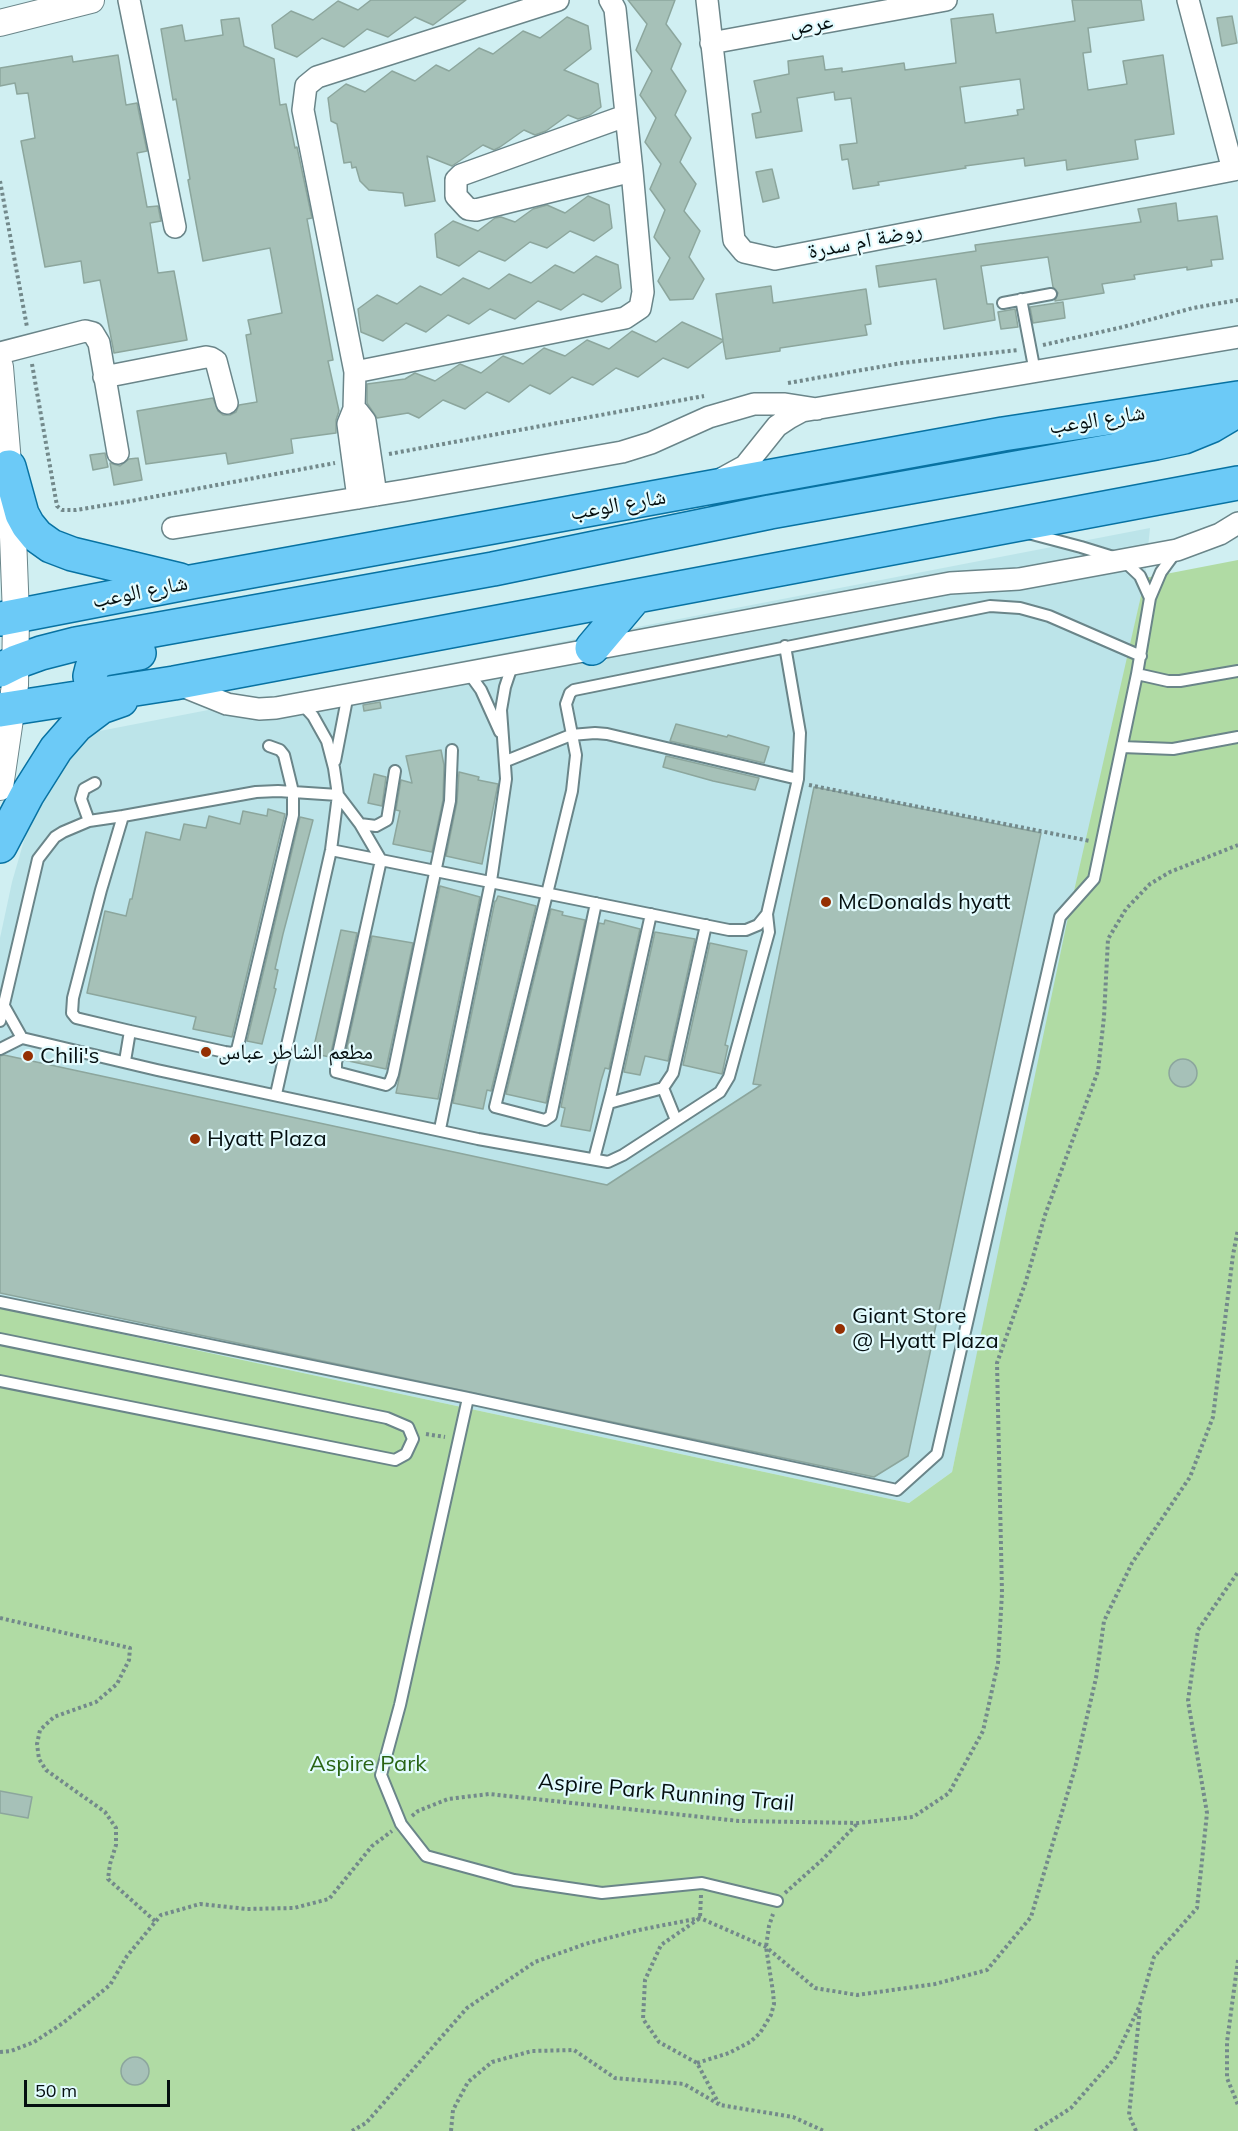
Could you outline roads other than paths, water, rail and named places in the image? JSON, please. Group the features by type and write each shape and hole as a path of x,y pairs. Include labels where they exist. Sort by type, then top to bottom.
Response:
{"main road":[{"name":"شارع الوعب","path":"8,617 1004,434 1238,398"},
{"path":"5,682 76,644 492,569 770,512 1156,443 1184,437 1211,426 1238,410"},
{"path":"9,467 27,525 51,546 72,554 191,582"},
{"path":"5,682 103,693 174,683 1238,483"},
{"path":"103,693 96,690 91,683 90,676 92,668 104,659 695,547 727,537 770,512"},
{"path":"592,648 635,597"},
{"path":"5,682 11,637 8,617"},
{"path":"0,846 27,795 56,749 76,725 101,707 174,683"}],"street":[{"path":"0,23 91,0"},
{"path":"129,0 175,227"},
{"path":"367,497 361,459 348,424 354,410 356,372 303,110 306,86 317,77 558,0"},
{"path":"356,372 625,318 640,308 643,292 632,171 615,9 610,0"},
{"name":"روضة ام سدرة","path":"707,0 734,240 744,252 775,259 1235,170"},
{"name":"عرص","path":"711,43 946,0"},
{"path":"1188,0 1235,170"},
{"path":"625,116 461,175 456,180 456,196 468,209 476,210 632,171"},
{"path":"0,352 85,331 93,333 99,343 118,453"},
{"path":"698,490 745,466 777,426 802,411 1238,337"},
{"path":"104,377 206,357 212,358 216,361 227,404"},
{"path":"0,367 9,467 8,617"},
{"path":"173,528 367,497 622,452 651,443 694,423 720,403 769,403 816,409"},
{"path":"720,403 755,418 761,423 768,438"},
{"path":"174,683 211,699 243,708 276,708 950,583 1019,579 1178,550 1220,534 1238,523"},
{"path":"0,787 5,682"}],"lane":[{"path":"1003,303 1051,294"},
{"path":"1021,299 1035,372"},
{"path":"998,527 1054,539 1123,560 1140,576 1150,598"},
{"path":"0,1302 468,1398 897,1490 937,1454 1060,917 1094,879 1141,656 1150,598 1161,572 1178,550"},
{"path":"596,903 551,1116 545,1120 495,1107 575,774 576,755 566,704 570,693 574,690 990,606 1005,606 1049,616 1141,656"},
{"path":"0,1049 22,1038 478,1139 608,1162 623,1155 720,1092 729,1077 769,932 767,914 798,781 800,733 785,646"},
{"path":"440,1129 491,881 506,779 502,738 502,698 513,663"},
{"path":"467,671 481,690 502,738"},
{"path":"1137,674 1168,681 1180,681 1238,671"},
{"path":"334,768 348,694"},
{"path":"276,1094 331,850 338,795 332,754 321,728 302,704"},
{"path":"506,761 571,735 607,734 798,781"},
{"path":"1122,747 1173,749 1238,737"},
{"path":"123,816 101,890 72,1013 76,1018 232,1053 237,1050 293,815 293,792 284,755 280,750 269,746"},
{"path":"0,1021 38,859 56,837 89,821 256,792 338,795 360,824 381,860 336,1063 336,1072 386,1085 393,1074 450,801 452,750"},
{"path":"360,824 376,826 387,820 395,771"},
{"path":"89,821 81,799 84,789 95,783"},
{"path":"331,850 729,930 746,930 758,925 767,914"},
{"path":"594,1159 609,1103 651,914"},
{"path":"609,1103 663,1088 673,1073 706,925"},
{"path":"4,1006 22,1038"},
{"path":"125,1061 130,1031"},
{"path":"663,1088 676,1120"},
{"path":"0,1339 387,1418 408,1427 412,1439 406,1454 395,1460 0,1381"},
{"path":"468,1398 400,1705 381,1775 401,1824 426,1856 514,1880 602,1893 702,1883 777,1901"}],"place":[{"name":"McDonalds hyatt","path":"826,902"},
{"name":"مطعم الشاطر عباس","path":"206,1052"},
{"name":"Chili's","path":"28,1056"},
{"name":"Hyatt Plaza","path":"195,1139"},
{"name":"Giant Store @ Hyatt Plaza","path":"840,1329"}],"park label":[{"name":"Aspire Park","path":"368,1764"}]}
